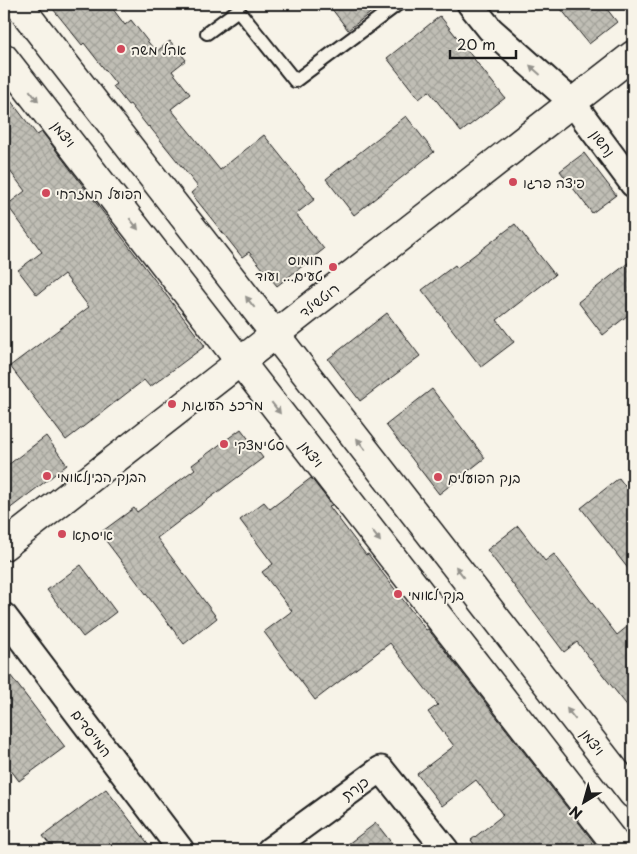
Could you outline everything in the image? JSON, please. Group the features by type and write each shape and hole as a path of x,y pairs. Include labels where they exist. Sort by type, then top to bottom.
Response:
{"main road":[{"name":"ויצמן","path":"18,4 633,794"},
{"name":"רוטשילד","path":"4,546 633,54"},
{"name":"ויצמן","path":"4,58 620,850"}],"street":[{"name":"נחשון","path":"470,4 490,29 572,102 633,184"},
{"name":"המייסדים","path":"4,616 181,850"},
{"name":"כנרת","path":"270,850 380,769 446,850"}],"lane":[{"path":"207,33 238,10 295,81 398,4"}],"building":[{"path":"49,4 109,4 125,25 131,20 156,52 170,41 186,60 172,71 190,94 171,109 220,170 264,135 315,199 296,214 324,249 277,286 249,252 242,257 191,193 198,187 149,126 130,104 128,105 113,86 116,84 84,43 82,45"},
{"path":"328,4 382,4 348,30"},
{"path":"557,4 603,4 617,22 589,44"},
{"path":"440,16 505,98 461,132 429,91 419,99 387,58"},
{"path":"4,92 37,135 42,132 205,346 150,387 144,380 66,440 10,366 89,307 64,274 37,295 18,270 42,252 7,205 25,191 4,163"},
{"path":"406,116 434,152 354,215 326,179"},
{"path":"584,153 616,195 592,213 560,171"},
{"path":"515,224 555,275 497,320 514,342 481,367 422,290 455,265 457,268"},
{"path":"633,259 633,311 603,335 578,302"},
{"path":"387,313 420,356 360,401 328,359"},
{"path":"432,389 485,458 439,494 386,425"},
{"path":"241,429 263,458 157,538 217,618 184,644 100,533 134,508 137,512 195,469 192,465"},
{"path":"46,436 67,465 4,513 4,468"},
{"path":"311,478 332,505 329,506 366,555 368,554 426,630 428,629 600,850 478,850 471,840 503,815 476,780 442,806 417,774 454,746 428,712 438,705 390,643 315,700 264,632 292,611 262,572 273,564 240,520 264,502 270,509"},
{"path":"619,478 633,497 633,575 581,508"},
{"path":"518,526 545,561 554,554 617,635 633,622 633,713 577,642 564,652 487,550"},
{"path":"81,565 116,612 83,637 47,590"},
{"path":"4,667 65,747 19,781 4,761"},
{"path":"106,789 153,850 54,850 43,836"},
{"path":"376,823 397,850 340,850"}],"place":[{"name":"אהל משה","path":"121,49"},
{"name":"פיצה פרגו","path":"513,182"},
{"name":"הפועל המזרחי","path":"46,193"},
{"name":"חומוס טעים... ועוד","path":"333,267"},
{"name":"מרכז העוגות","path":"172,404"},
{"name":"סטימצקי","path":"224,444"},
{"name":"הבנק הבינלאומי","path":"47,476"},
{"name":"בנק הפועלים","path":"438,477"},
{"name":"איסתא","path":"62,534"},
{"name":"בנק לאומי","path":"398,594"}]}
